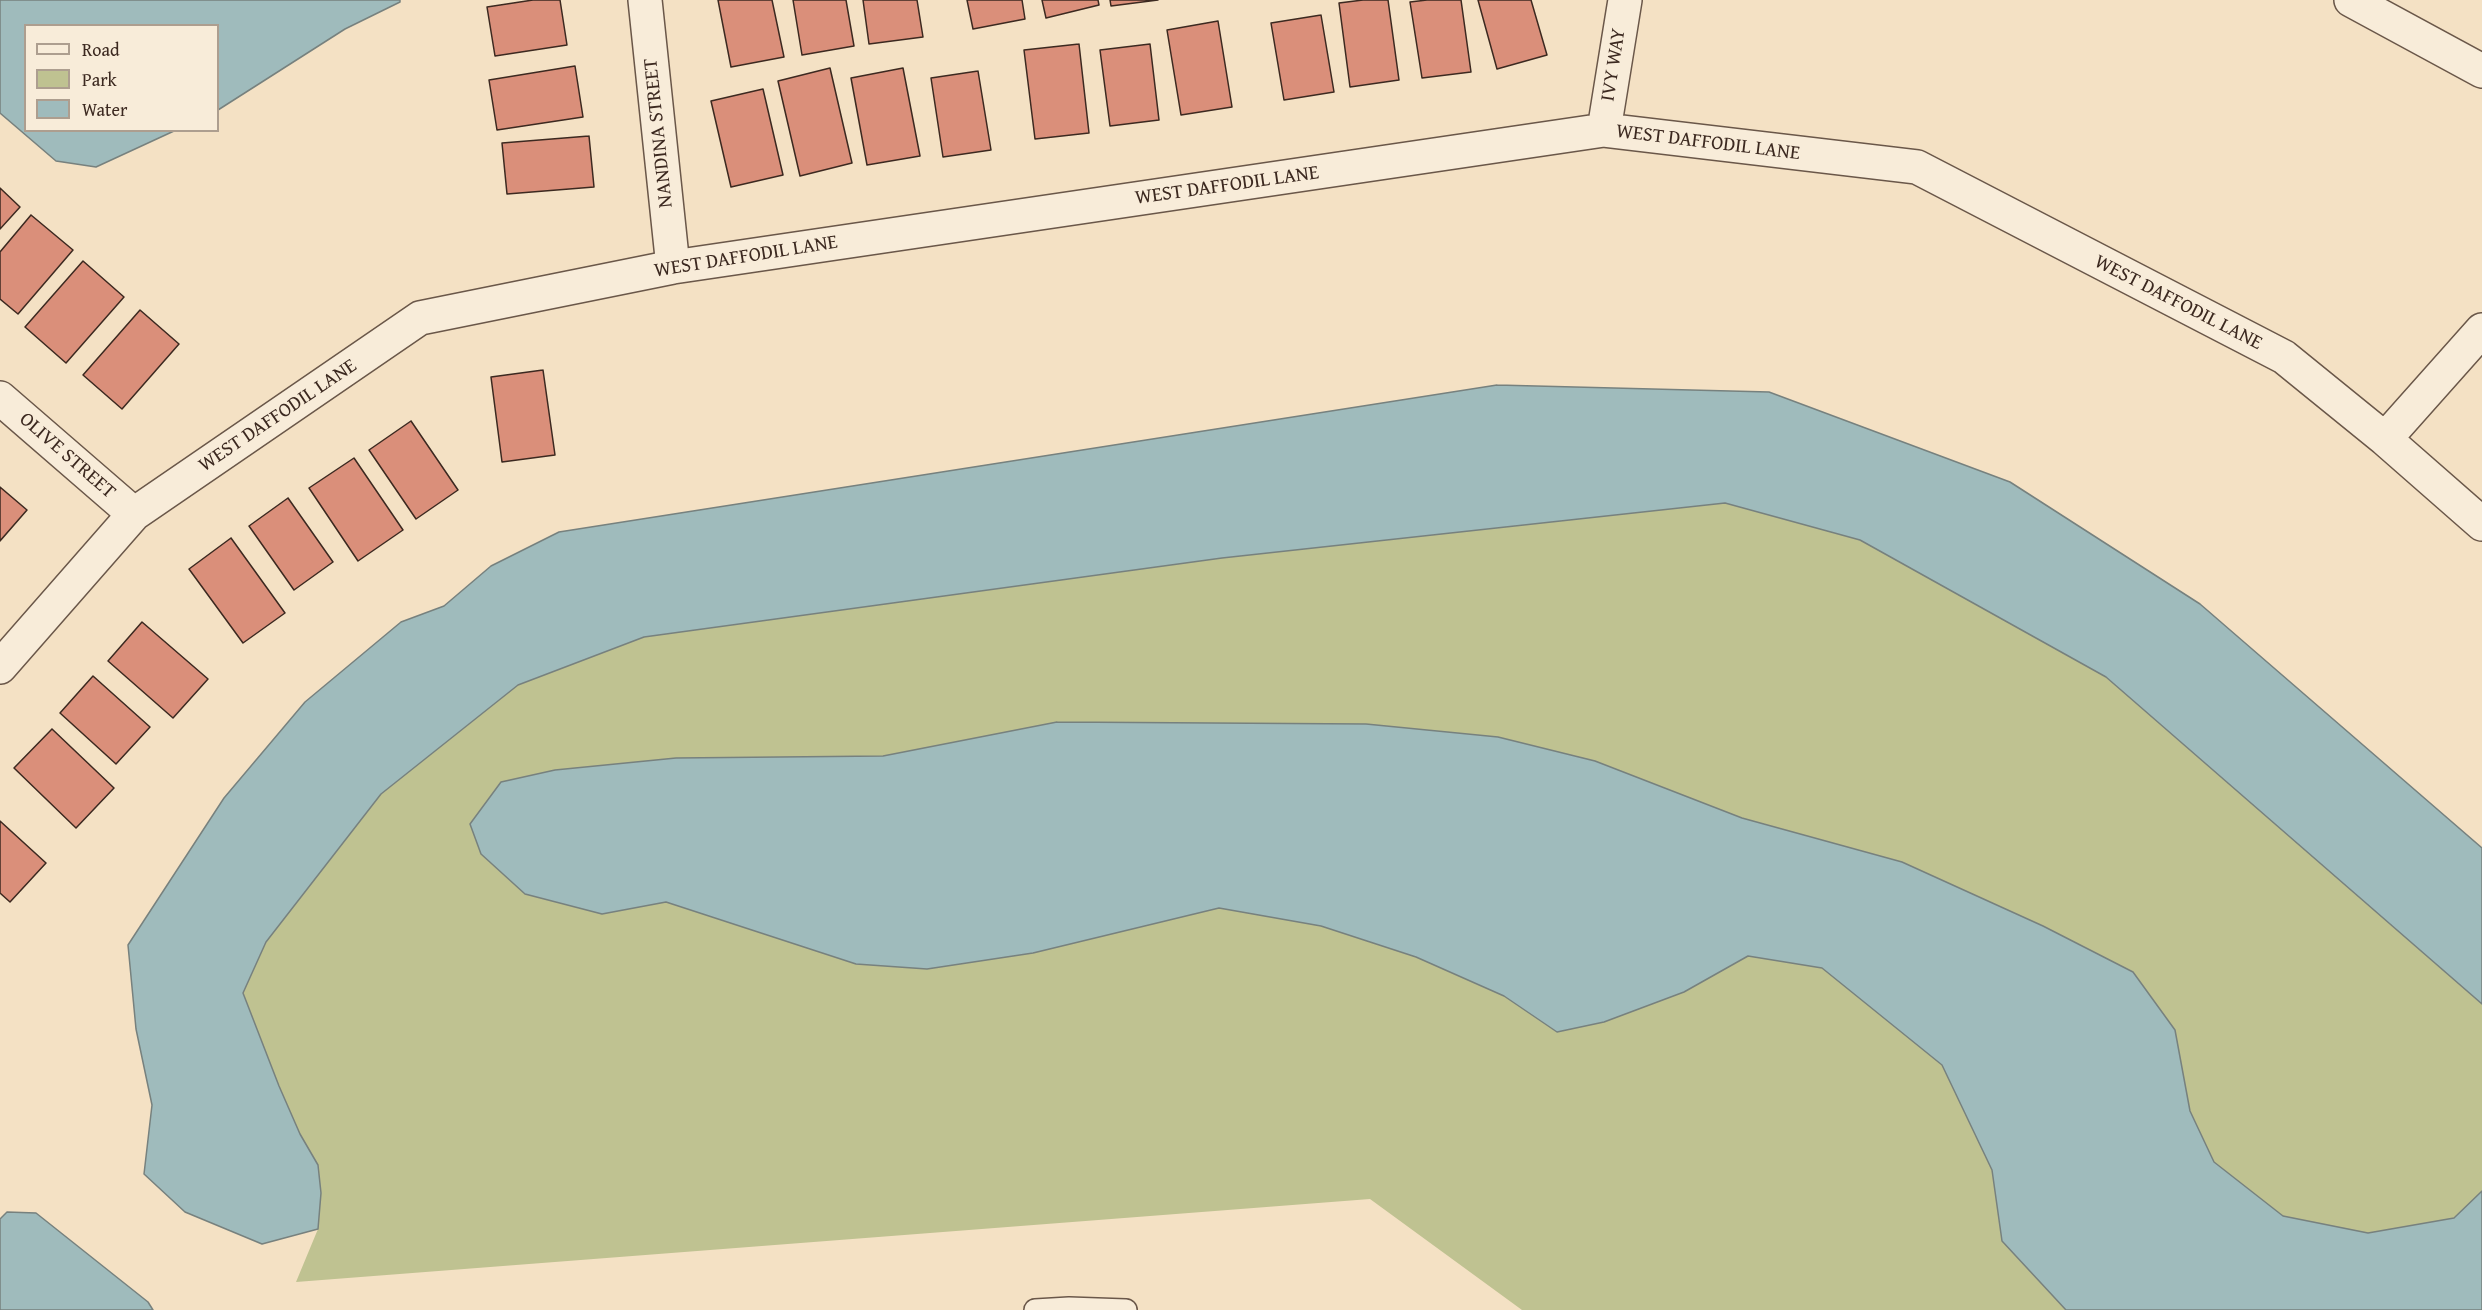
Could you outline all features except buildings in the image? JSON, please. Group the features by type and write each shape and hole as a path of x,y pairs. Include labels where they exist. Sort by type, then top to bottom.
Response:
{"street":[{"name":"NANDINA STREET","path":"645,0 673,267"},
{"name":"IVY WAY","path":"1604,130 1625,0"},
{"path":"2351,0 2482,71"},
{"name":"WEST DAFFODIL LANE","path":"0,667 134,514 420,318 673,267 1604,130 1917,167 2284,357 2385,439 2482,524"},
{"path":"2385,439 2482,330"},
{"name":"OLIVE STREET","path":"0,398 134,514"}],"lane":[{"path":"1035,1310 1069,1308 1126,1310"}],"green space":[{"path":"1725,503 1860,540 2106,677 2482,1004 2482,1310 1522,1310 1370,1199 296,1282 318,1229 318,1165 300,1134 279,1086 243,993 266,942 381,794 518,685 644,637 1222,558"}],"water":[{"path":"0,0 400,0 345,29 219,109 219,24 24,24 24,132 172,132 96,167 56,161 0,113"},
{"path":"1497,385 1769,392 2010,482 2200,604 2482,848 2482,1004 2106,677 1860,540 1725,503 1222,558 644,637 518,685 381,794 266,942 243,993 279,1086 300,1134 318,1165 321,1193 318,1229 262,1244 185,1212 144,1174 152,1105 136,1029 128,945 224,798 305,702 401,622 444,606 491,566 559,532"},
{"path":"1057,722 1366,724 1498,737 1595,761 1742,818 1902,862 2043,926 2133,972 2175,1030 2190,1111 2214,1162 2283,1216 2368,1233 2454,1218 2482,1191 2482,1310 2066,1310 2002,1241 1992,1170 1942,1065 1822,968 1748,956 1684,992 1604,1022 1557,1032 1504,996 1416,957 1321,926 1219,908 1033,953 927,969 856,964 666,902 602,914 525,894 481,854 470,824 501,782 555,770 676,758 883,756"},
{"path":"7,1212 36,1213 148,1302 153,1310 0,1310 0,1219"}]}
